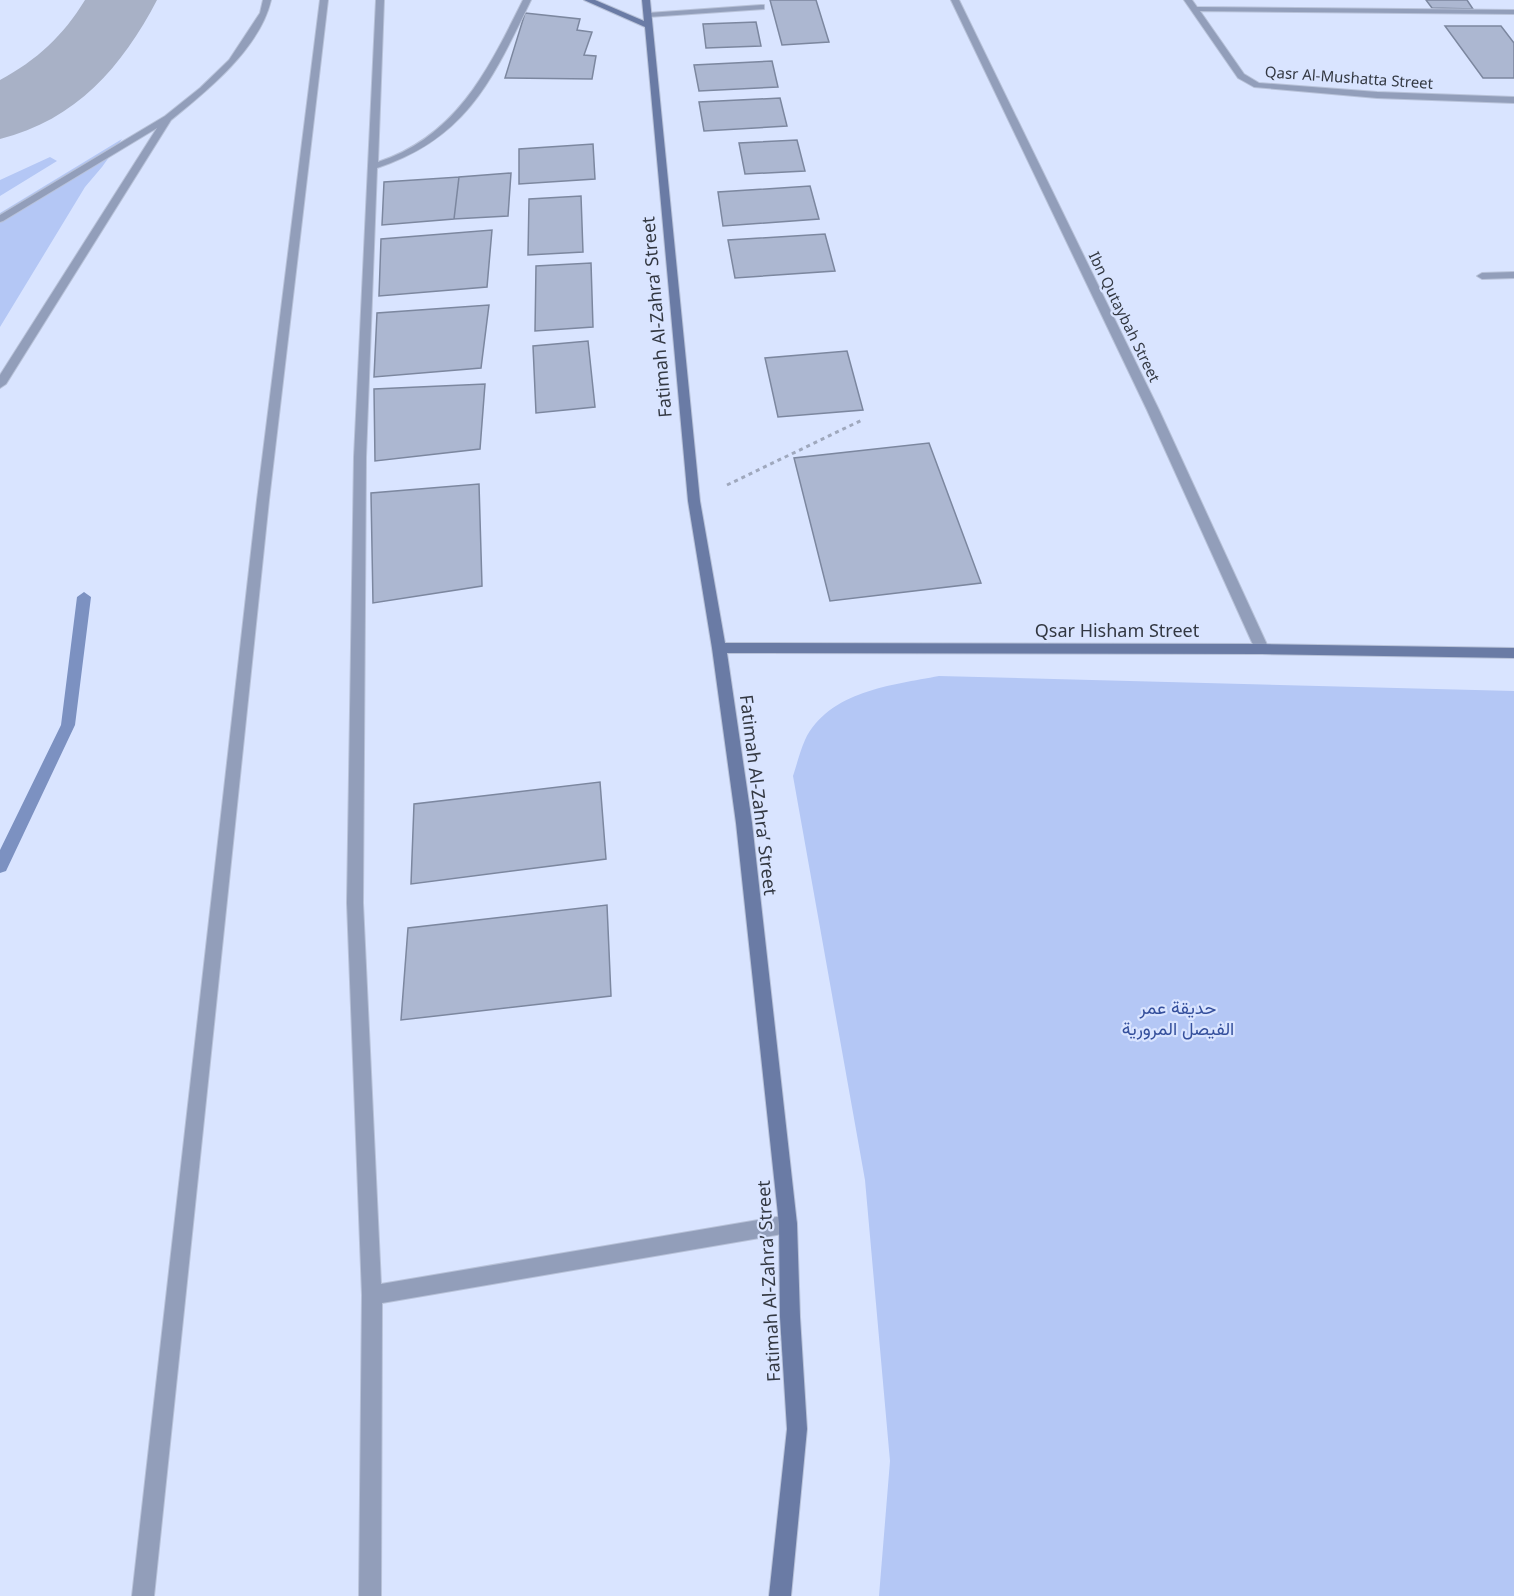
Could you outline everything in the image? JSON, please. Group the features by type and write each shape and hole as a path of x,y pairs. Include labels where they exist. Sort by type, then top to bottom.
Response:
{"street":[{"path":"0,219 168,118 232,62 264,13 267,0"},
{"path":"143,1596 263,500 324,0"},
{"path":"369,1596 372,1295 355,891 360,458 380,0"},
{"path":"372,167 415,150 444,129 471,102 496,63 527,0"},
{"path":"588,0 648,14 761,7"},
{"name":"Ibn Qutaybah Street","path":"955,0 1153,410 1262,649"},
{"name":"Qasr Al-Mushatta Street","path":"1188,0 1241,76 1257,85 1377,95 1514,100"},
{"path":"1193,9 1514,12"},
{"name":"Fatimah Al-Zahra’ Street","path":"648,14 694,501 719,648 744,823 788,1224 790,1317 797,1429 780,1596"},
{"path":"0,384 168,118"},
{"path":"1482,276 1514,275"},
{"name":"Qsar Hisham Street","path":"719,648 1262,649 1514,653"},
{"path":"372,1295 788,1224"}],"path":[{"path":"694,501 862,420"}],"green space":[{"path":"122,139 85,187 0,327 0,213"},
{"path":"50,157 57,161 0,196 0,180"},
{"name":"حديقة عمر الفيصل المرورية","path":"939,676 1514,691 1514,1596 879,1596 890,1461 865,1180 793,776 805,740 829,711 863,693"}],"building":[{"path":"770,0 816,0 829,42 782,45"},
{"path":"1426,0 1467,0 1473,9 1432,8"},
{"path":"525,13 580,19 577,30 592,32 584,55 596,56 592,79 505,78"},
{"path":"756,22 761,46 706,48 703,24"},
{"path":"1445,26 1501,26 1514,43 1514,78 1483,78"},
{"path":"772,61 778,87 699,91 694,65"},
{"path":"780,98 787,126 704,131 699,102"},
{"path":"797,140 805,171 745,174 739,143"},
{"path":"593,144 595,179 519,184 519,149"},
{"path":"511,173 508,216 454,219 459,177"},
{"path":"459,177 454,219 382,225 384,182"},
{"path":"810,186 819,219 723,226 718,192"},
{"path":"581,196 583,252 528,255 529,199"},
{"path":"492,230 487,287 379,296 381,239"},
{"path":"825,234 835,271 735,278 728,240"},
{"path":"591,263 593,327 535,331 536,266"},
{"path":"489,305 481,368 374,377 377,313"},
{"path":"588,341 595,407 536,413 533,346"},
{"path":"847,351 863,410 778,417 765,358"},
{"path":"485,384 480,449 375,461 374,389"},
{"path":"929,443 981,583 830,601 794,458"},
{"path":"479,484 482,586 373,603 371,493"},
{"path":"600,782 606,859 411,884 414,804"},
{"path":"607,905 611,996 401,1020 408,928"}],"waterway":[{"path":"0,866 68,725 84,597"}],"taxiway":[{"path":"0,114 58,80 102,34 121,0"}]}
